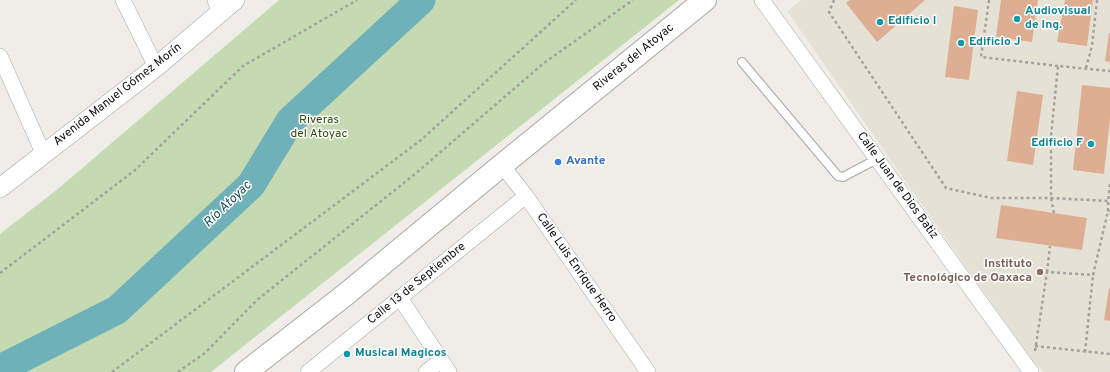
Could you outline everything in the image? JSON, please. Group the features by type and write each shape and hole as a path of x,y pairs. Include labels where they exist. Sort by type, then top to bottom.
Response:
{"main road":[{"name":"Riveras del Atoyac","path":"246,372 345,295 705,0"}],"street":[{"path":"123,0 156,67"},
{"name":"Avenida Manuel Gómez Morín","path":"0,188 156,67 218,6 235,0"},
{"name":"Calle Juan de Dios Batiz","path":"765,1 1030,372"},
{"path":"0,56 44,153"},
{"name":"Calle Luis Enrique Herro","path":"502,165 526,196 648,372"},
{"name":"Calle 13 de Septiembre","path":"308,372 526,196"},
{"path":"400,298 445,366 426,372"}],"lane":[{"path":"742,62 838,176 843,177 877,158"}],"path":[{"path":"0,273 134,171 243,66 357,0"},
{"path":"112,372 421,140 576,0"},
{"path":"178,372 204,352 257,300 415,174 544,63 633,0"},
{"path":"834,0 829,12 946,188 991,198 1051,198 1108,201"},
{"path":"989,0 981,57 1110,71"},
{"path":"1086,69 1092,46 1097,0"},
{"path":"1054,213 1051,198 1051,136 1058,66"},
{"path":"1085,352 1093,275 1109,211 1108,201 1110,184"},
{"path":"1030,372 1034,362 1050,246"},
{"path":"1047,272 1093,275"},
{"path":"1035,346 1110,354"}],"shaded area":[{"name":"Instituto Tecnológico de Oaxaca","path":"801,0 1110,0 1110,372 1044,372 1034,362 787,11"}],"green space":[{"name":"Riveras del Atoyac","path":"279,0 679,0 211,372 0,372 0,234 59,188"}],"building":[{"name":"Edificio I","path":"850,0 925,0 877,42 846,3"},
{"name":"Audiovisual de Ing.","path":"1001,0 1038,0 1032,42 996,37"},
{"path":"1065,0 1093,0 1087,46 1057,42"},
{"name":"Edificio J","path":"954,6 978,10 969,80 945,77"},
{"path":"1110,33 1110,62 1105,61"},
{"name":"Edificio F","path":"1082,85 1110,88 1110,118 1104,174 1073,170"},
{"path":"1017,91 1043,95 1033,165 1007,161"},
{"path":"1001,205 1087,218 1082,250 996,238"},
{"path":"1109,288 1110,289 1110,321 1104,320"}],"waterway":[{"name":"Río Atoyac","path":"0,369 117,310 251,185 290,121 421,0"}],"place":[{"name":"Audiovisual de Ing.","path":"1017,19"},
{"name":"Edificio I","path":"880,22"},
{"name":"Edificio J","path":"961,43"},
{"name":"Edificio F","path":"1091,144"},
{"name":"Avante","path":"558,162"},
{"name":"Instituto Tecnológico de Oaxaca","path":"1040,272"},
{"name":"Musical Magicos","path":"347,354"}]}
